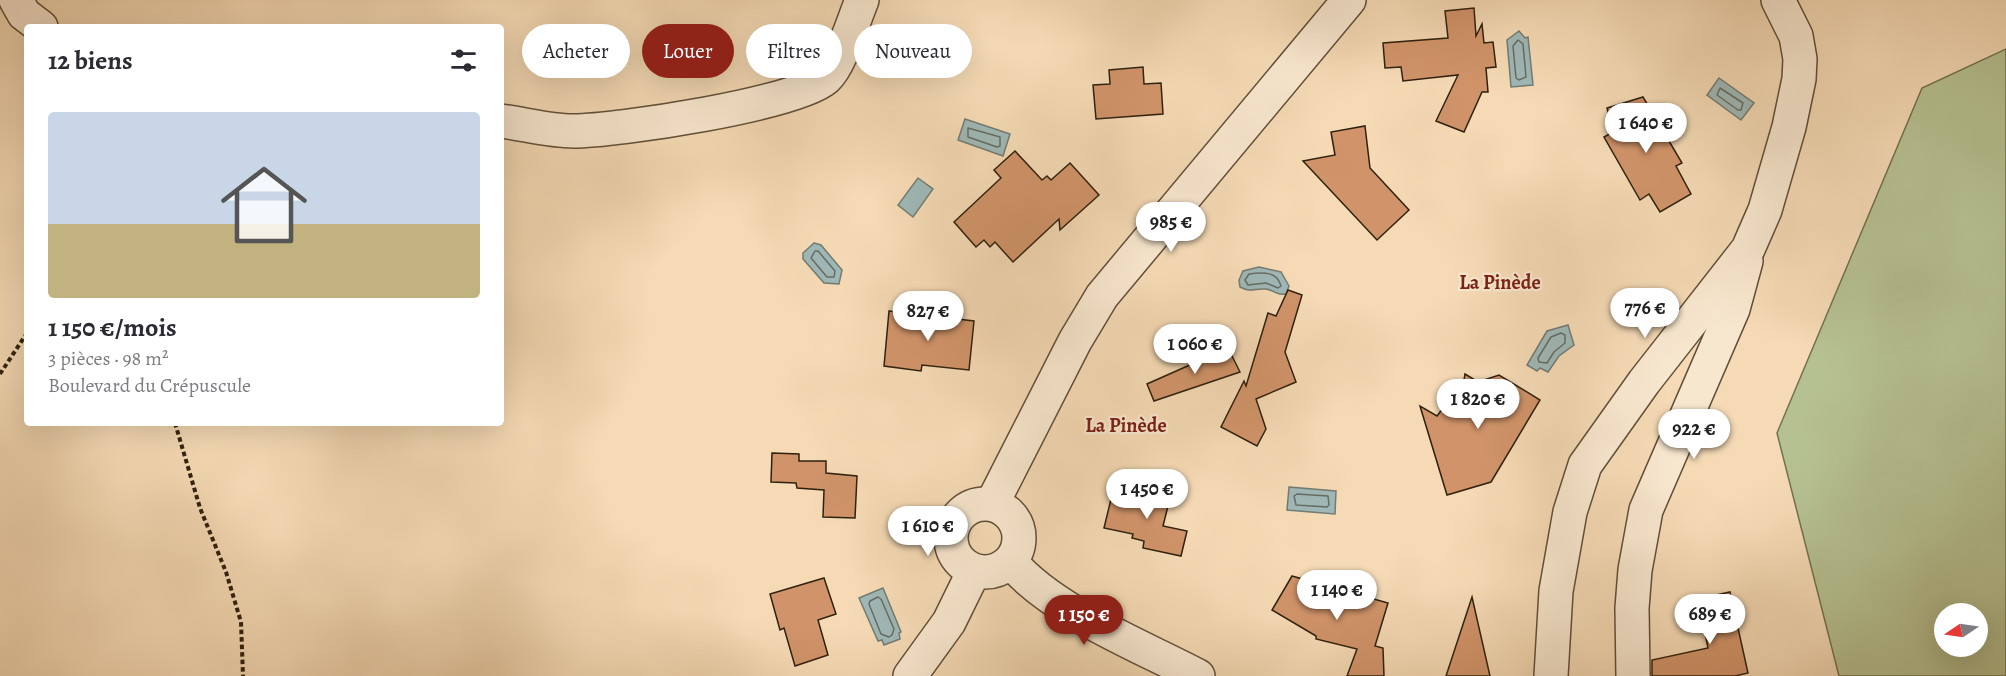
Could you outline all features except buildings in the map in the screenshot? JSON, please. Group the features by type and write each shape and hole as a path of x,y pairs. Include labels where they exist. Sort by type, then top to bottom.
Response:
{"street":[{"path":"16,0 24,14 37,24"},
{"path":"504,121 571,131 610,129 765,102 800,91 826,78 835,65 862,0"},
{"path":"992,504 1075,341 1102,296 1349,0"},
{"path":"1633,676 1632,608 1635,570 1646,510 1733,309 1748,249 1765,210 1789,128 1799,79 1800,59 1796,36 1778,0"},
{"path":"1551,676 1556,591 1570,512 1585,465 1644,382 1748,249"},
{"path":"980,504 992,504 1005,510 1015,521 1020,534 1018,549 1011,562 1000,570 987,573 974,572 964,566 951,547 950,535 953,524 960,514 969,507 980,504"},
{"path":"1011,562 1048,594 1086,618 1198,676"},
{"path":"910,676 949,622 974,572"}],"path":[{"path":"0,374 24,338"},
{"path":"176,426 200,508 226,572 241,622 243,676"}],"green space":[{"path":"2006,49 2006,676 1839,676 1777,433 1922,88"}],"water":[{"path":"1519,31 1525,38 1528,37 1533,85 1511,87 1507,40"},
{"path":"1719,78 1754,103 1741,120 1707,95"},
{"path":"965,119 1010,134 1003,156 958,140"},
{"path":"918,178 933,189 913,217 898,205"},
{"path":"814,243 821,245 842,270 839,284 824,283 803,259 803,253"},
{"path":"1259,267 1281,272 1289,286 1286,294 1266,289 1250,290 1240,287 1239,280 1243,271"},
{"path":"1568,325 1574,345 1559,356 1548,372 1540,368 1537,371 1527,365 1547,331"},
{"path":"1289,487 1336,491 1335,514 1287,510"},
{"path":"883,588 901,632 899,633 900,639 884,645 882,640 878,641 859,598"}],"district":[{"name":"La Pinède","path":"1500,282"},
{"name":"La Pinède","path":"1126,425"}]}
